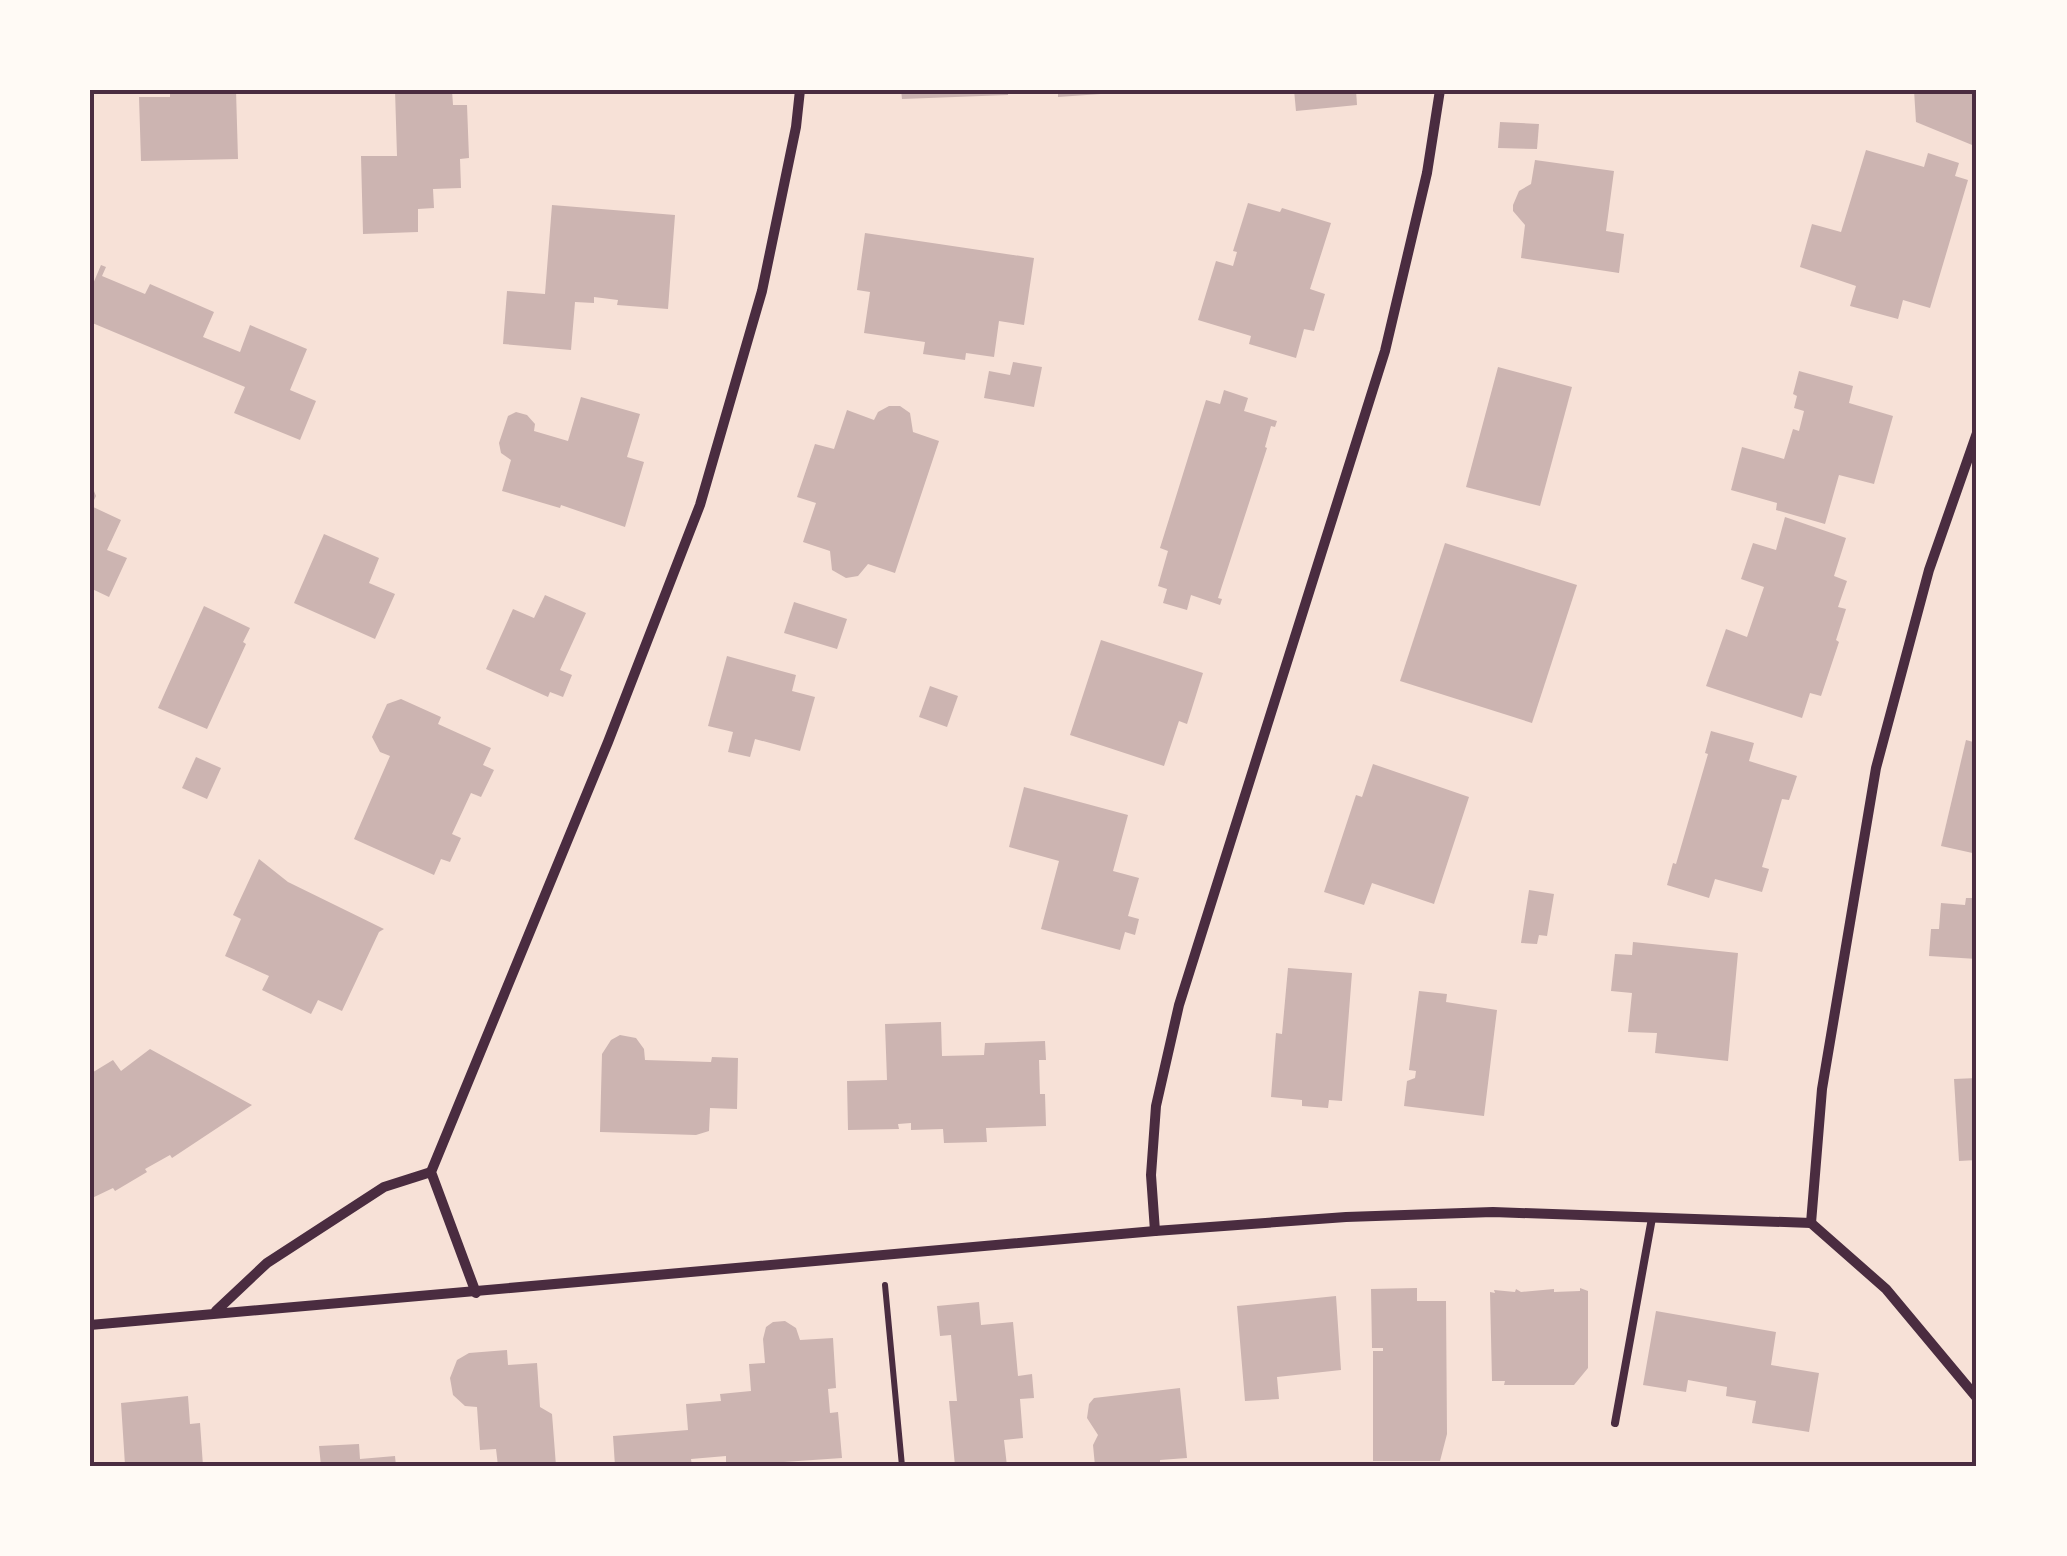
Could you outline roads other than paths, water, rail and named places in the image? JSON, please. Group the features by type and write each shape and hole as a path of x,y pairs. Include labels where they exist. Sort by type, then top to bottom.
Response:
{"street":[{"path":"476,1292 431,1172 608,742 700,505 762,292 796,128 800,90"},
{"path":"1155,1230 1151,1176 1156,1106 1179,1005 1385,351 1427,173 1440,90"},
{"path":"1810,1223 1822,1089 1876,768 1929,570 1977,433"},
{"path":"214,1312 267,1263 384,1187 431,1172"},
{"path":"90,1325 1155,1230 1346,1217 1493,1212 1810,1223 1886,1289 1977,1398"}],"lane":[{"path":"1615,1423 1652,1218"}]}
